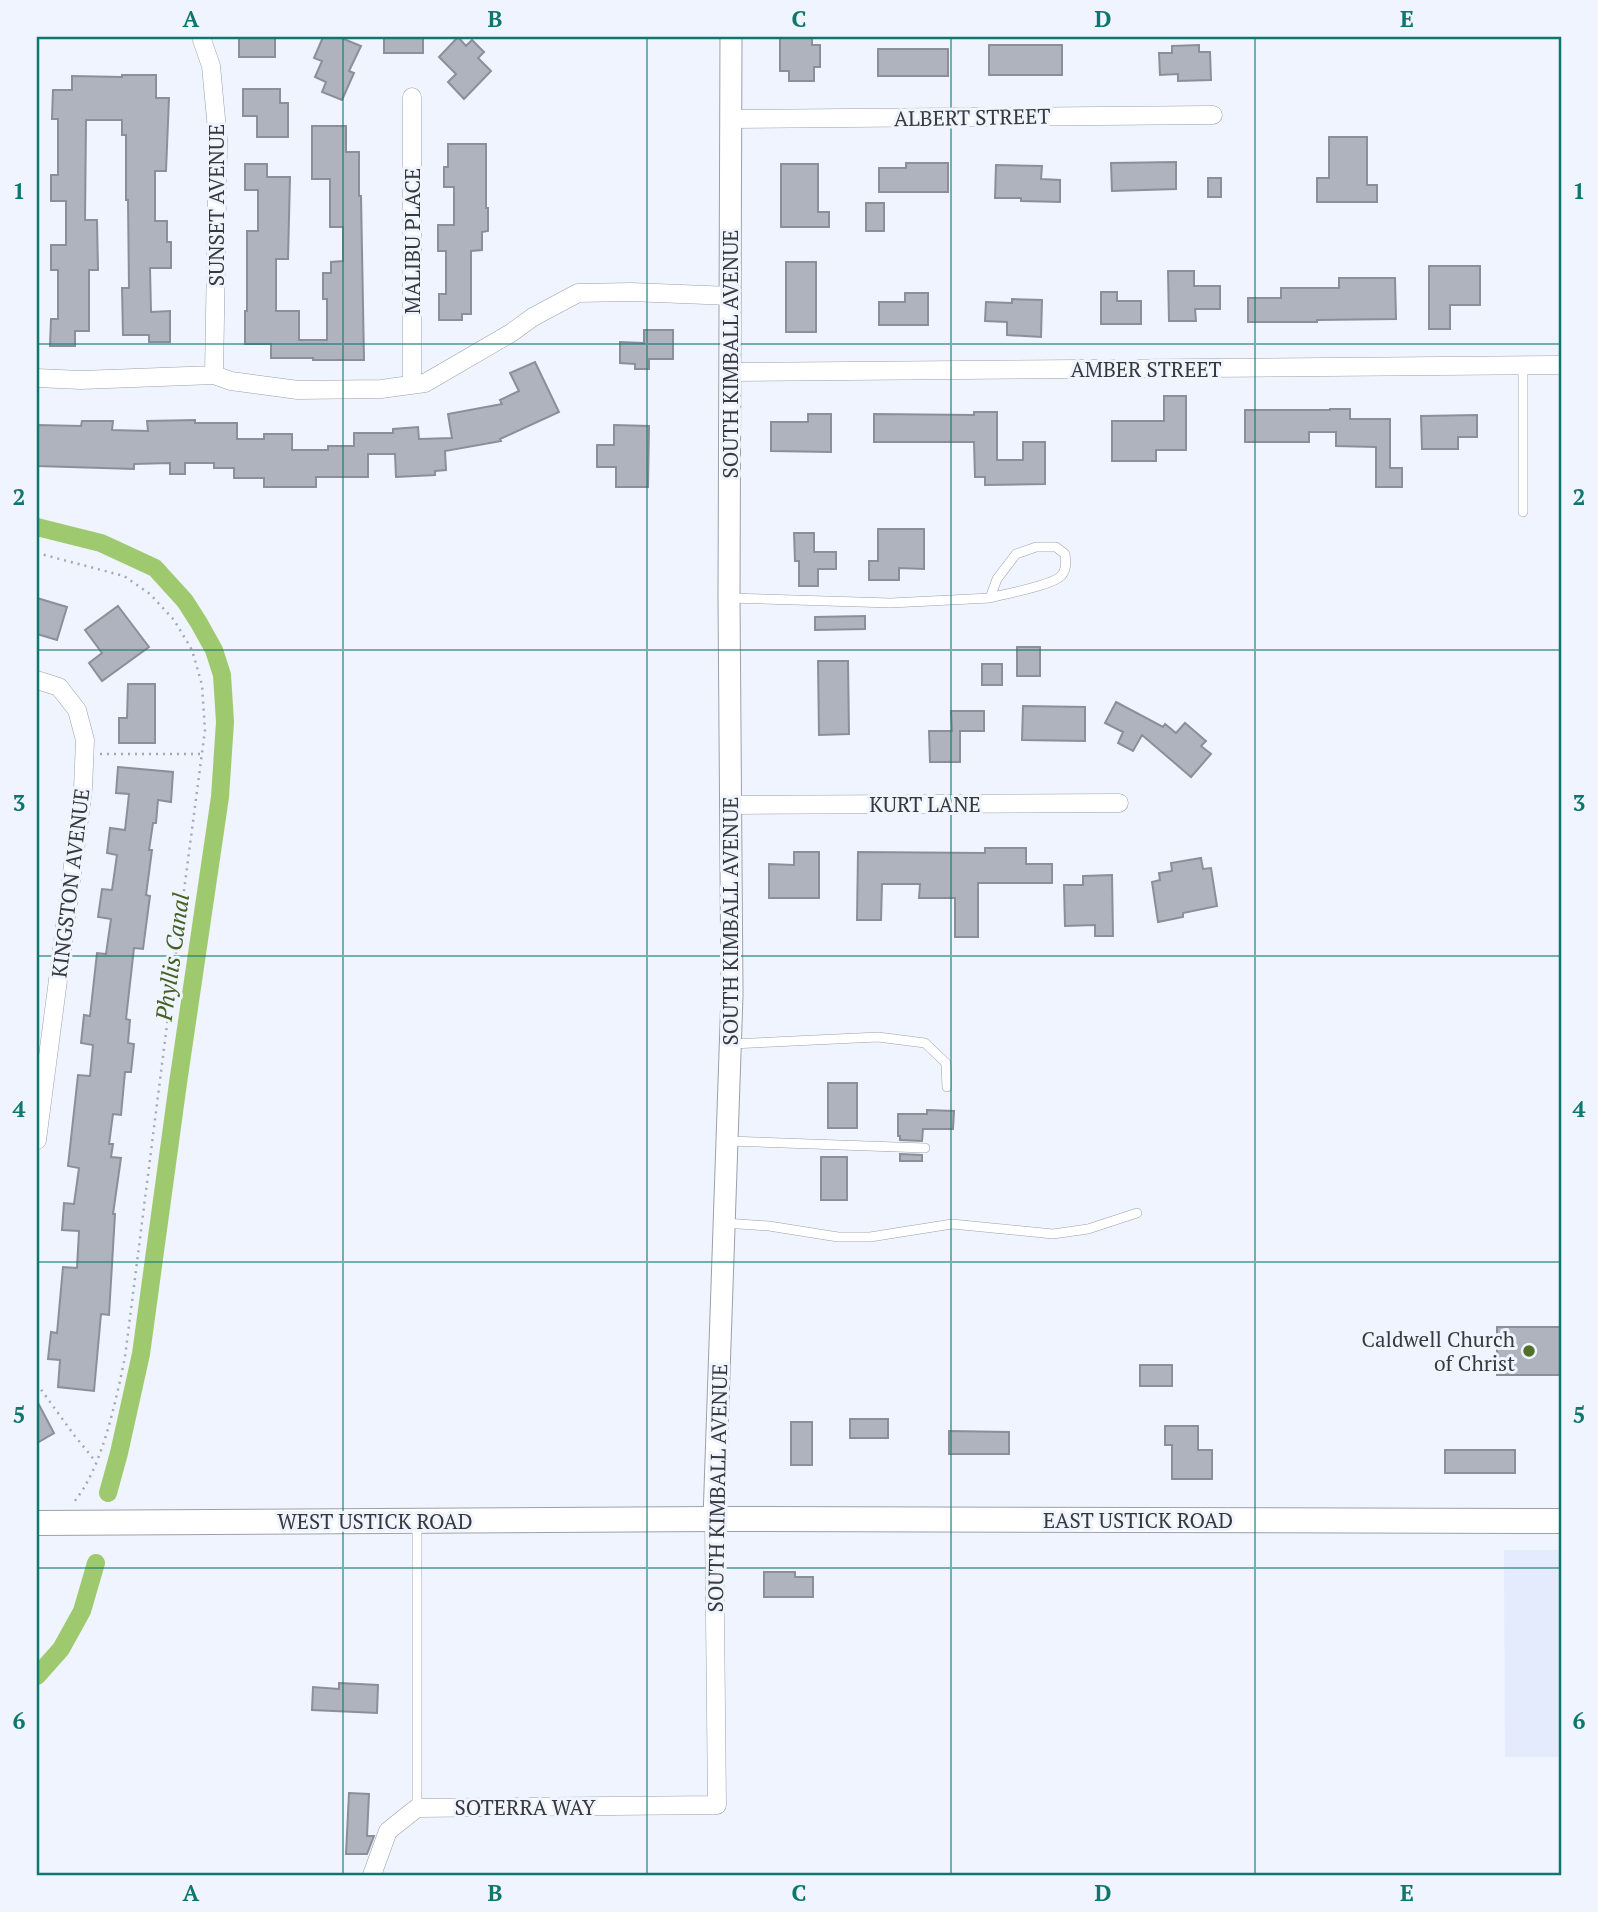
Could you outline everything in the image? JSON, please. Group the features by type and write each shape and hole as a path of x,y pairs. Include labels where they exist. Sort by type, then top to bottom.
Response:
{"main road":[{"name":"WEST USTICK ROAD","path":"45,1523 714,1519"},
{"name":"EAST USTICK ROAD","path":"714,1519 1561,1521"}],"street":[{"name":"SUNSET AVENUE","path":"201,37 211,66 218,140 215,375"},
{"name":"SOUTH KIMBALL AVENUE","path":"717,1805 714,1519 732,995 729,598 731,37"},
{"name":"MALIBU PLACE","path":"412,97 412,385"},
{"name":"ALBERT STREET","path":"731,119 1213,115"},
{"path":"37,378 81,380 215,375 231,381 298,390 381,389 425,383 511,333 533,317 578,293 731,296"},
{"name":"AMBER STREET","path":"730,372 1561,365"},
{"name":"KINGSTON AVENUE","path":"37,680 59,687 77,710 85,740 83,789 37,1140"},
{"name":"KURT LANE","path":"730,805 1119,803"},
{"name":"SOTERRA WAY","path":"417,1808 717,1805"},
{"path":"372,1875 388,1831 417,1808"}],"lane":[{"path":"1522,365 1523,512"},
{"path":"729,598 891,603 990,598 1044,585 1061,576 1066,564 1065,554 1056,547 1036,547 1016,554 997,579 990,598"},
{"path":"730,1044 878,1037 925,1042 946,1063 947,1087"},
{"path":"726,1141 925,1148"},
{"path":"723,1223 769,1226 838,1237 870,1237 952,1224 1053,1234 1088,1229 1137,1213"},
{"path":"417,1521 417,1808"}],"path":[{"path":"37,554 124,576 150,594 174,620 192,650 202,685 205,730 125,1357 114,1407 92,1476 76,1499 45,1523"},
{"path":"85,754 202,754"},
{"path":"37,1384 96,1462"}],"shaded area":[{"path":"1504,1550 1561,1550 1561,1757 1505,1757"}],"building":[{"path":"239,37 275,37 275,57 239,57"},
{"path":"323,37 339,37 361,46 349,71 354,73 342,100 322,92 326,82 315,77 322,61 314,58"},
{"path":"384,37 423,37 423,53 384,53"},
{"path":"458,37 466,46 472,40 484,52 478,58 491,71 464,99 448,82 456,74 439,57"},
{"path":"780,37 812,37 812,45 820,45 820,67 814,67 814,81 789,81 789,71 780,71"},
{"path":"989,45 1062,45 1062,75 989,75"},
{"path":"1199,45 1199,52 1210,52 1211,80 1178,81 1178,74 1160,75 1159,53 1172,53 1172,46"},
{"path":"878,49 948,49 948,76 878,76"},
{"path":"156,75 156,98 169,98 166,171 155,171 155,221 167,221 167,242 171,242 171,268 150,268 151,312 170,311 170,342 149,342 149,335 123,335 122,288 129,288 126,135 122,135 122,120 86,120 85,220 97,220 98,270 89,270 89,331 75,331 75,346 50,346 51,319 58,319 58,270 51,270 51,245 66,245 66,201 51,201 51,175 58,175 58,119 52,119 53,90 72,90 72,76"},
{"path":"243,89 280,89 280,103 288,103 288,137 257,137 257,116 243,116"},
{"path":"312,126 346,126 346,152 359,152 364,360 271,358 271,344 245,344 247,231 258,231 258,190 245,190 245,164 267,164 267,177 290,177 288,259 276,259 276,311 299,311 299,340 327,340 327,299 323,299 323,273 331,273 331,262 343,261 343,227 330,227 330,179 312,179"},
{"path":"1329,137 1367,137 1367,185 1377,185 1377,202 1317,202 1317,178 1329,178"},
{"path":"448,144 486,144 488,231 482,232 482,250 471,251 471,314 462,314 462,320 439,320 439,294 446,294 446,251 438,251 438,225 454,225 454,187 444,187 444,167 448,167"},
{"path":"1176,162 1176,189 1112,191 1111,163"},
{"path":"906,163 948,163 948,192 879,192 879,168 906,168"},
{"path":"781,164 818,164 818,212 829,212 829,227 781,227"},
{"path":"996,165 1042,166 1041,179 1060,180 1060,202 995,198"},
{"path":"1208,178 1221,178 1221,197 1208,197"},
{"path":"866,203 884,203 884,231 866,231"},
{"path":"786,262 816,262 816,332 786,332"},
{"path":"1429,266 1480,266 1480,305 1450,305 1450,329 1429,329"},
{"path":"1168,271 1194,271 1194,286 1220,286 1220,309 1195,309 1196,321 1169,321"},
{"path":"1339,278 1395,278 1396,319 1248,322 1248,298 1281,298 1281,288 1339,288"},
{"path":"1101,292 1117,292 1117,301 1141,301 1141,324 1101,324"},
{"path":"905,293 928,293 928,325 879,325 879,302 905,302"},
{"path":"1012,299 1042,300 1041,337 1007,335 1007,322 985,321 986,302 1012,303"},
{"path":"644,330 673,330 673,359 649,359 649,369 635,369 635,364 620,363 620,342 644,343"},
{"path":"535,362 559,412 500,439 501,441 445,451 446,470 435,471 435,475 396,477 395,454 368,454 368,477 316,477 316,487 264,487 264,478 234,478 234,468 214,468 214,463 185,463 185,474 170,474 170,463 134,464 134,469 37,466 37,425 81,426 82,421 113,421 112,430 148,431 147,421 237,423 237,439 264,439 264,434 292,434 292,450 328,450 328,446 354,446 354,433 393,433 393,429 418,427 419,439 452,438 448,414 502,404 500,400 519,391 510,373"},
{"path":"1164,396 1186,396 1186,450 1156,450 1156,461 1112,461 1112,421 1164,421"},
{"path":"1350,409 1350,419 1390,419 1390,468 1402,468 1402,487 1376,487 1376,447 1336,446 1336,432 1309,432 1309,442 1245,442 1245,410"},
{"path":"974,412 997,412 997,460 1023,460 1023,442 1045,442 1045,484 985,485 985,477 975,477 974,442 874,442 874,414 974,415"},
{"path":"808,414 831,414 831,452 771,451 771,422 808,422"},
{"path":"1477,415 1477,437 1458,437 1458,449 1422,449 1421,416"},
{"path":"614,425 649,426 648,487 616,487 616,467 597,467 597,445 614,445"},
{"path":"878,529 924,529 924,569 899,568 899,580 869,580 869,561 878,561"},
{"path":"794,533 814,533 814,552 836,552 836,569 818,569 818,586 799,586 799,561 795,561"},
{"path":"37,598 67,607 57,640 37,634"},
{"path":"118,606 149,647 102,681 89,663 102,653 85,630"},
{"path":"865,616 865,629 815,630 815,617"},
{"path":"1017,647 1040,647 1040,676 1017,676"},
{"path":"818,661 848,661 849,734 819,735"},
{"path":"982,664 1002,664 1002,685 982,685"},
{"path":"128,684 155,684 155,743 119,743 119,718 127,718"},
{"path":"1116,702 1163,727 1165,724 1176,733 1185,723 1206,741 1201,746 1211,754 1191,777 1142,735 1133,751 1118,743 1123,732 1105,723"},
{"path":"1023,706 1085,707 1085,741 1022,740"},
{"path":"951,711 984,711 984,731 960,731 960,762 930,762 929,731 952,731"},
{"path":"118,767 173,772 171,802 158,800 156,823 153,823 146,895 150,896 143,949 134,948 126,1019 130,1020 128,1043 134,1044 131,1072 125,1072 121,1115 113,1114 109,1144 113,1144 111,1157 121,1158 113,1214 109,1315 101,1314 94,1391 58,1387 60,1360 48,1359 51,1332 57,1333 63,1267 77,1268 79,1231 62,1230 64,1203 74,1204 79,1168 68,1166 78,1075 90,1076 93,1045 81,1043 84,1015 90,1016 97,953 106,954 111,919 98,917 102,889 112,890 117,855 107,853 110,828 125,830 129,794 116,793"},
{"path":"985,848 1026,848 1026,864 1052,864 1052,883 978,883 978,937 955,937 955,898 919,898 920,884 882,884 881,920 857,920 858,852 985,853"},
{"path":"794,852 819,852 819,898 769,898 769,864 794,865"},
{"path":"1201,858 1203,869 1211,868 1217,906 1183,913 1183,917 1158,922 1152,882 1160,880 1159,873 1172,871 1171,863"},
{"path":"1112,875 1113,936 1095,936 1095,925 1065,926 1064,885 1083,885 1083,876"},
{"path":"828,1083 857,1083 857,1128 828,1128"},
{"path":"927,1110 954,1111 953,1129 923,1129 922,1141 900,1140 898,1114 927,1114"},
{"path":"900,1154 922,1155 922,1161 900,1161"},
{"path":"821,1157 847,1157 847,1200 821,1200"},
{"name":"Caldwell Church of Christ","path":"1497,1327 1561,1327 1561,1375 1497,1375"},
{"path":"1140,1365 1172,1365 1172,1386 1140,1386"},
{"path":"37,1401 54,1433 37,1443"},
{"path":"850,1419 888,1419 888,1438 850,1438"},
{"path":"791,1422 812,1422 812,1465 791,1465"},
{"path":"1165,1426 1198,1426 1198,1450 1212,1450 1212,1479 1172,1479 1172,1445 1165,1445"},
{"path":"949,1431 1009,1432 1009,1454 949,1454"},
{"path":"1445,1450 1515,1450 1515,1473 1445,1473"},
{"path":"764,1572 795,1572 795,1577 813,1577 813,1597 764,1597"},
{"path":"339,1683 378,1685 377,1713 312,1710 313,1687 339,1689"},
{"path":"349,1793 369,1794 367,1836 374,1836 367,1854 346,1854"}],"waterway":[{"name":"Phyllis Canal","path":"37,527 101,543 155,568 185,601 199,623 214,650 222,675 225,722 220,797 141,1354 108,1493"},
{"name":"Phyllis Canal","path":"37,1676 61,1649 82,1611 96,1563"}],"place":[{"name":"Caldwell Church of Christ","path":"1529,1351"}]}
